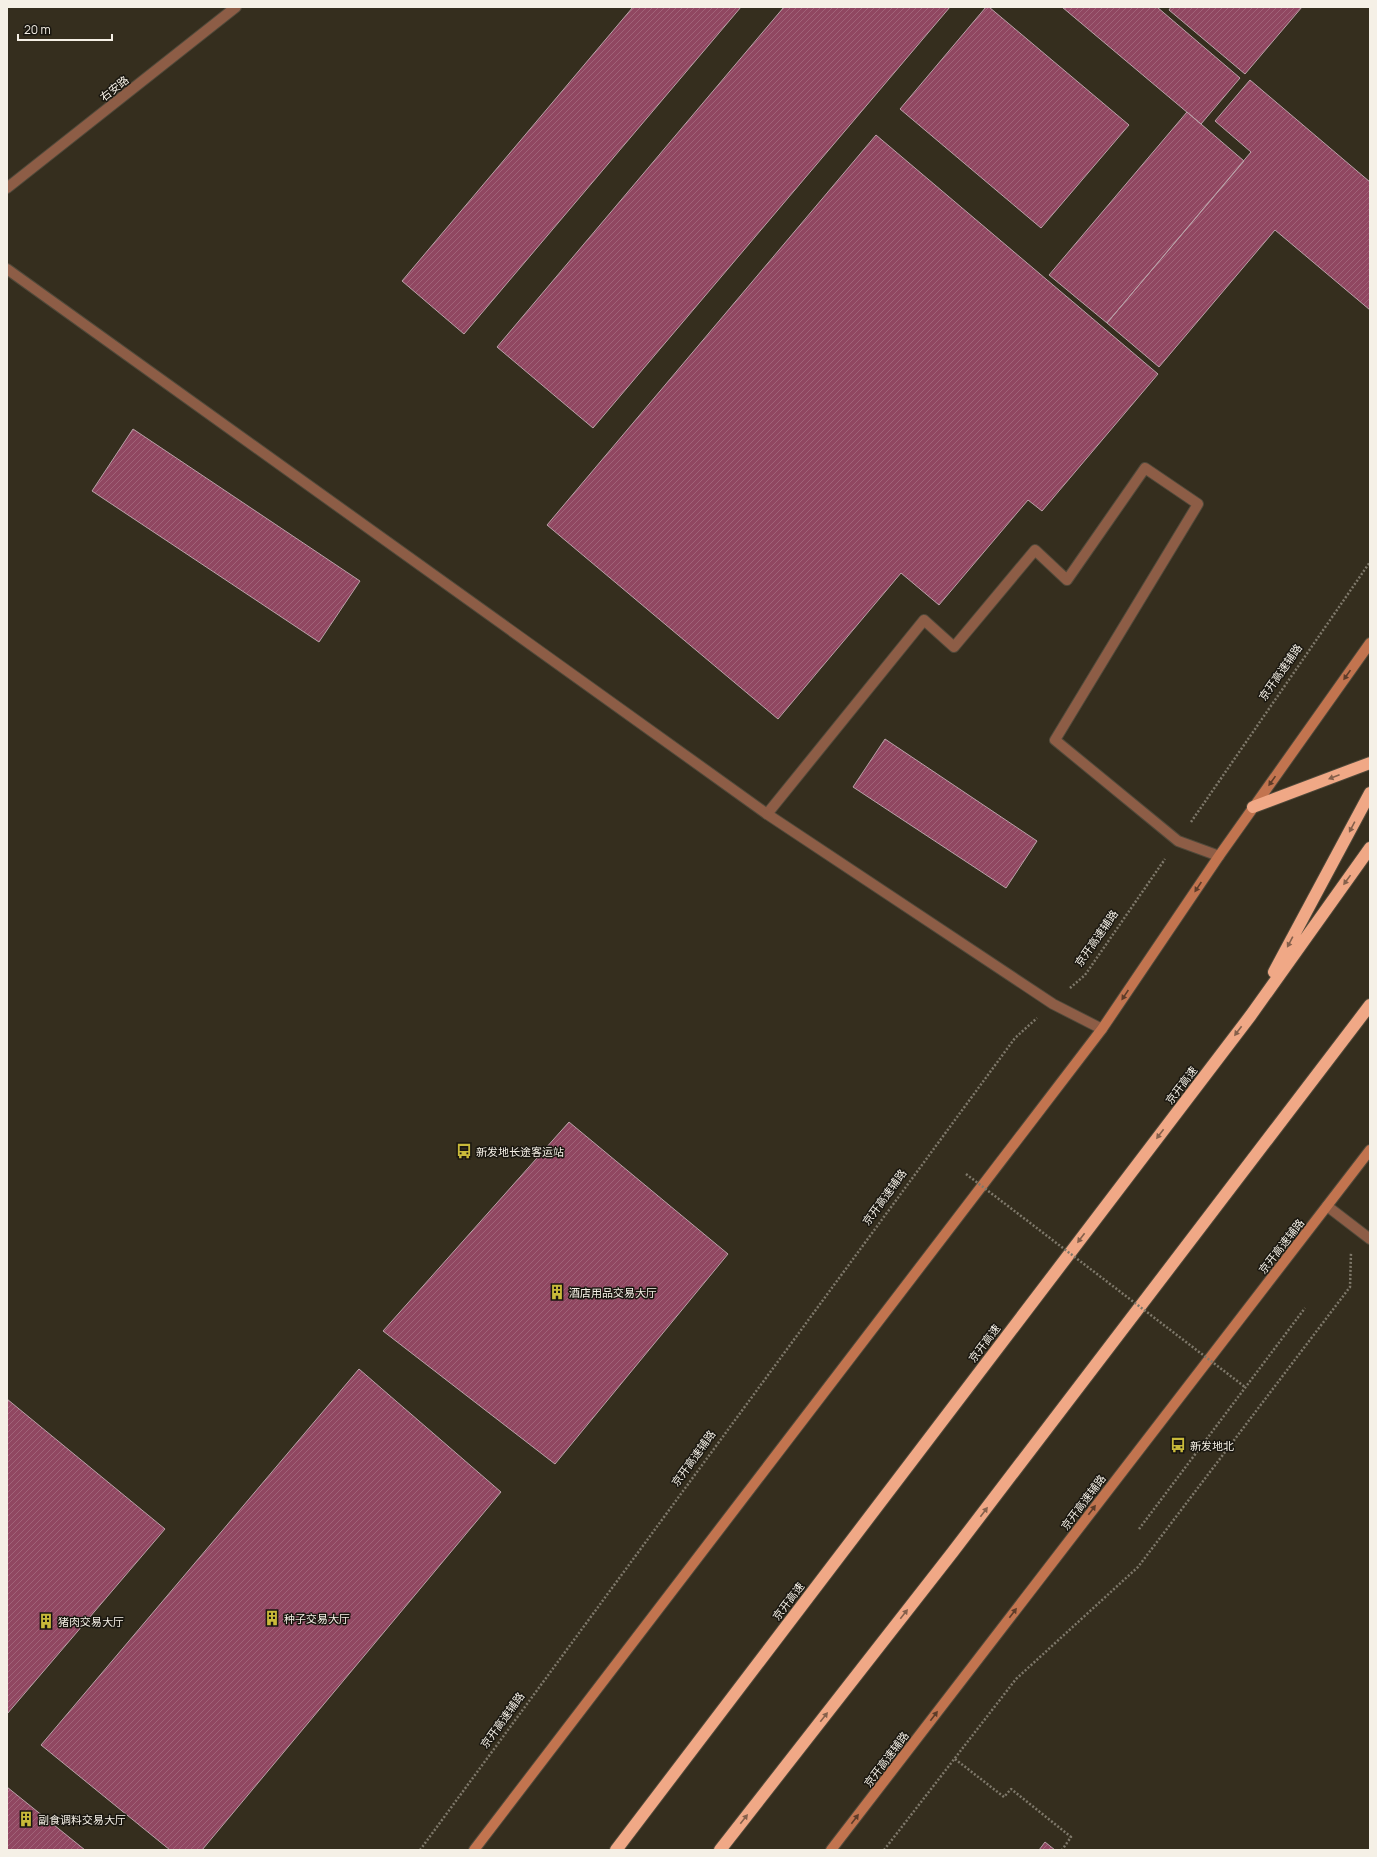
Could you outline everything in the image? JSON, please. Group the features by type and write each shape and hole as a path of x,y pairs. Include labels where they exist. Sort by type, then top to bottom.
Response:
{"highway":[{"path":"1254,807 1370,763"},
{"path":"1251,1015 1370,793"},
{"name":"京开高速","path":"616,1850 1251,1015 1370,848"},
{"path":"720,1850 952,1553 1370,1006"}],"main road":[{"path":"474,1850 1102,1029 1219,856 1370,643"},
{"name":"京开高速辅路","path":"831,1850 1370,1150"}],"street":[{"name":"右安路","path":"7,188 236,7"},
{"path":"7,269 767,814 1053,1004 1102,1029"},
{"path":"767,814 924,620 954,647 1035,550 1067,580 1145,468 1198,504 1055,740 1178,841 1219,856"},
{"path":"1327,1206 1370,1239"}],"path":[{"name":"京开高速辅路","path":"420,1850 1015,1038 1085,975 1370,562"},
{"path":"966,1174 1245,1387"},
{"path":"884,1850 1016,1679 1138,1567 1350,1287 1352,1225"},
{"path":"1139,1529 1305,1308"},
{"path":"954,1759 1004,1797 1011,1789 1070,1837 1062,1850"}],"building":[{"path":"633,7 741,7 464,334 402,281"},
{"path":"784,7 950,7 593,428 497,347"},
{"path":"986,7 989,7 1129,125 1041,228 900,109"},
{"path":"1062,7 1157,7 1240,78 1201,124"},
{"path":"1171,7 1302,7 1245,74 1169,10"},
{"path":"1250,80 1370,182 1370,310 1275,230 1159,367 1107,323 1251,152 1215,121"},
{"path":"1187,112 1244,161 1107,323 1049,275"},
{"path":"876,135 1158,374 1042,511 1028,500 939,605 901,573 778,719 547,525"},
{"path":"133,429 360,581 319,642 92,491"},
{"path":"885,739 1037,841 1006,888 853,787"},
{"name":"酒店用品交易大厅","path":"569,1122 728,1254 555,1464 383,1331"},
{"name":"种子交易大厅","path":"359,1369 501,1492 202,1850 170,1850 41,1745"},
{"name":"猪肉交易大厅","path":"7,1399 165,1529 7,1714"},
{"name":"副食调料交易大厅","path":"7,1787 85,1850 7,1850"},
{"path":"1045,1842 1055,1850 1039,1850"}],"place":[{"name":"新发地长途客运站","path":"464,1151"},
{"name":"酒店用品交易大厅","path":"557,1292"},
{"name":"新发地北","path":"1178,1445"},
{"name":"种子交易大厅","path":"272,1618"},
{"name":"猪肉交易大厅","path":"46,1621"},
{"name":"副食调料交易大厅","path":"26,1819"}]}
